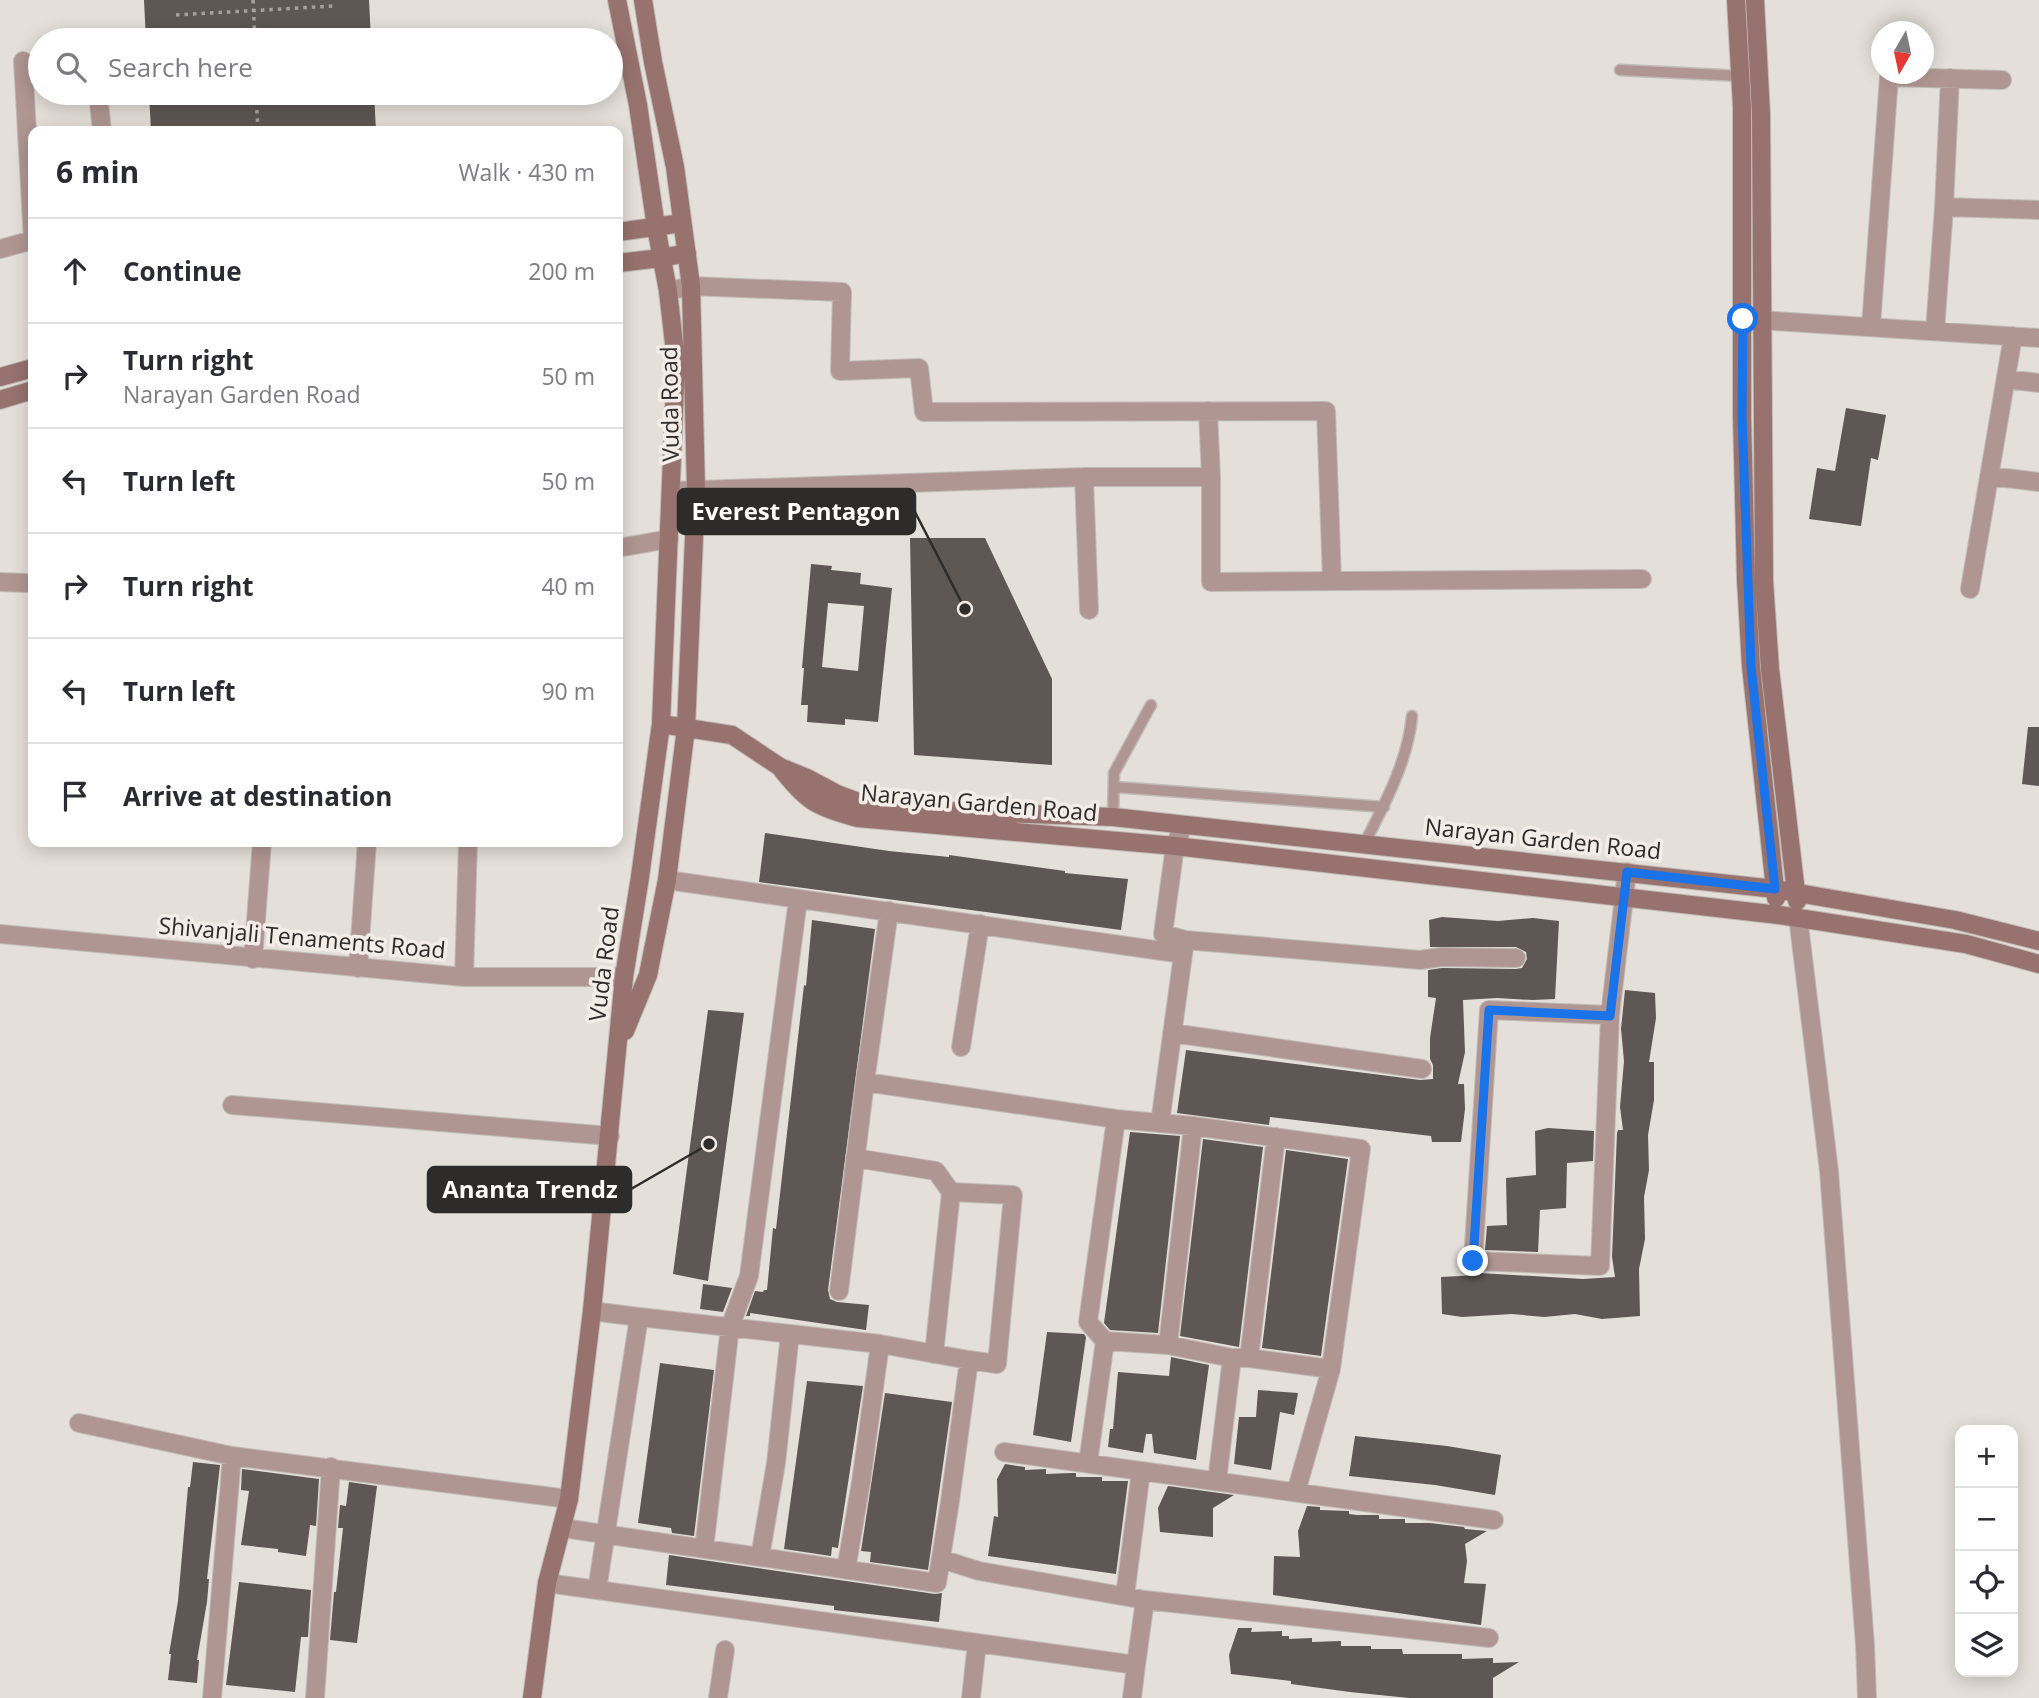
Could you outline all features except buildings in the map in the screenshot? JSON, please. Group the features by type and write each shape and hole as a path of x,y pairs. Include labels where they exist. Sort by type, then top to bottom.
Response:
{"street":[{"name":"Vuda Road","path":"617,0 623,28"},
{"name":"Vuda Road","path":"618,1048 648,975 667,880 686,728 696,490 691,286 675,167 643,0"},
{"path":"1736,0 1742,76 1765,609 1829,1171 1867,1698"},
{"path":"1755,0 1761,114 1752,320 1742,416 1751,667 1779,915"},
{"name":"Vuda Road","path":"618,1048 624,977 661,724 676,361 668,291 623,30"},
{"path":"23,61 28,150"},
{"path":"1871,326 1889,77 2002,80"},
{"path":"1936,331 1950,78"},
{"path":"99,105 101,126"},
{"path":"1944,207 2039,209"},
{"path":"623,231 682,223"},
{"path":"0,249 28,241"},
{"path":"623,262 687,253"},
{"path":"668,291 691,286 842,292 840,371 919,368 925,412 1325,411 1332,581"},
{"path":"1752,320 2039,338"},
{"path":"1970,589 2013,336"},
{"path":"0,377 28,369"},
{"path":"2006,379 2039,383"},
{"path":"0,400 28,392"},
{"path":"1208,411 1211,582 1642,579"},
{"path":"1989,476 2039,482"},
{"path":"1084,477 1088,610"},
{"path":"671,491 1084,477 1211,477"},
{"path":"623,547 669,539"},
{"path":"0,582 26,583"},
{"path":"661,724 724,734 780,767"},
{"name":"Narayan Garden Road","path":"780,767 852,801 878,808 1113,817 1363,846 1627,872 1797,892 1955,920 2039,941"},
{"name":"Narayan Garden Road","path":"780,767 800,793 834,812 858,818 1175,846 1798,917 1966,944 2039,964"},
{"path":"1183,825 1175,846 1163,934 1184,947"},
{"path":"253,959 262,847"},
{"path":"358,968 367,847"},
{"name":"Shivanjali Tenaments Road","path":"0,934 464,977 468,847"},
{"path":"1610,1016 1489,1010 1473,1261 1600,1266 1610,1016 1627,872"},
{"path":"667,880 980,924 1184,947 1419,961 1441,957 1516,958"},
{"path":"704,1549 730,1327 749,1276 798,898"},
{"path":"839,1291 889,911"},
{"path":"961,1047 980,924"},
{"path":"1160,1123 1184,947"},
{"path":"464,977 624,977"},
{"path":"1172,1033 1422,1069"},
{"path":"532,1698 547,1583 569,1499 592,1311 618,1048"},
{"path":"865,1082 1116,1119 1193,1126 1361,1149 1331,1369 1296,1492"},
{"path":"232,1105 610,1136"},
{"path":"1116,1119 1088,1322 1105,1341 1168,1345 1240,1358 1331,1369"},
{"path":"1168,1345 1193,1126"},
{"path":"1217,1481 1276,1138"},
{"path":"855,1158 936,1171 951,1192 934,1354"},
{"path":"592,1311 880,1344 997,1364 1013,1195 951,1192"},
{"path":"593,1590 597,1533 637,1316"},
{"path":"760,1557 776,1463 790,1334"},
{"path":"1088,1463 1105,1341"},
{"path":"846,1570 862,1482 880,1344"},
{"path":"563,1528 937,1583 968,1360"},
{"path":"79,1423 232,1456 569,1499"},
{"path":"1004,1452 1494,1520"},
{"path":"212,1698 232,1456"},
{"path":"315,1698 331,1467"},
{"path":"1125,1596 1141,1471"},
{"path":"941,1559 979,1571 1145,1600 1489,1638"},
{"path":"547,1583 1136,1665"},
{"path":"1132,1698 1145,1600"},
{"path":"971,1698 977,1643"},
{"path":"718,1698 725,1650"}],"lane":[{"path":"1620,70 1742,76"},
{"path":"1113,817 1114,773 1151,705"},
{"path":"1363,846 1384,807 1407,744 1412,716"},
{"path":"1115,787 1384,807"}],"path":[{"path":"253,0 254,28"},
{"path":"176,15 333,6"},
{"path":"257,105 258,126"}],"place":[{"name":"Everest Pentagon","path":"965,609"},
{"name":"Ananta Trendz","path":"709,1144"}],"route":[{"path":"1473,1261 1489,1010 1610,1016 1627,872 1775,889 1751,667 1746,580 1742,416 1743,319"}]}
